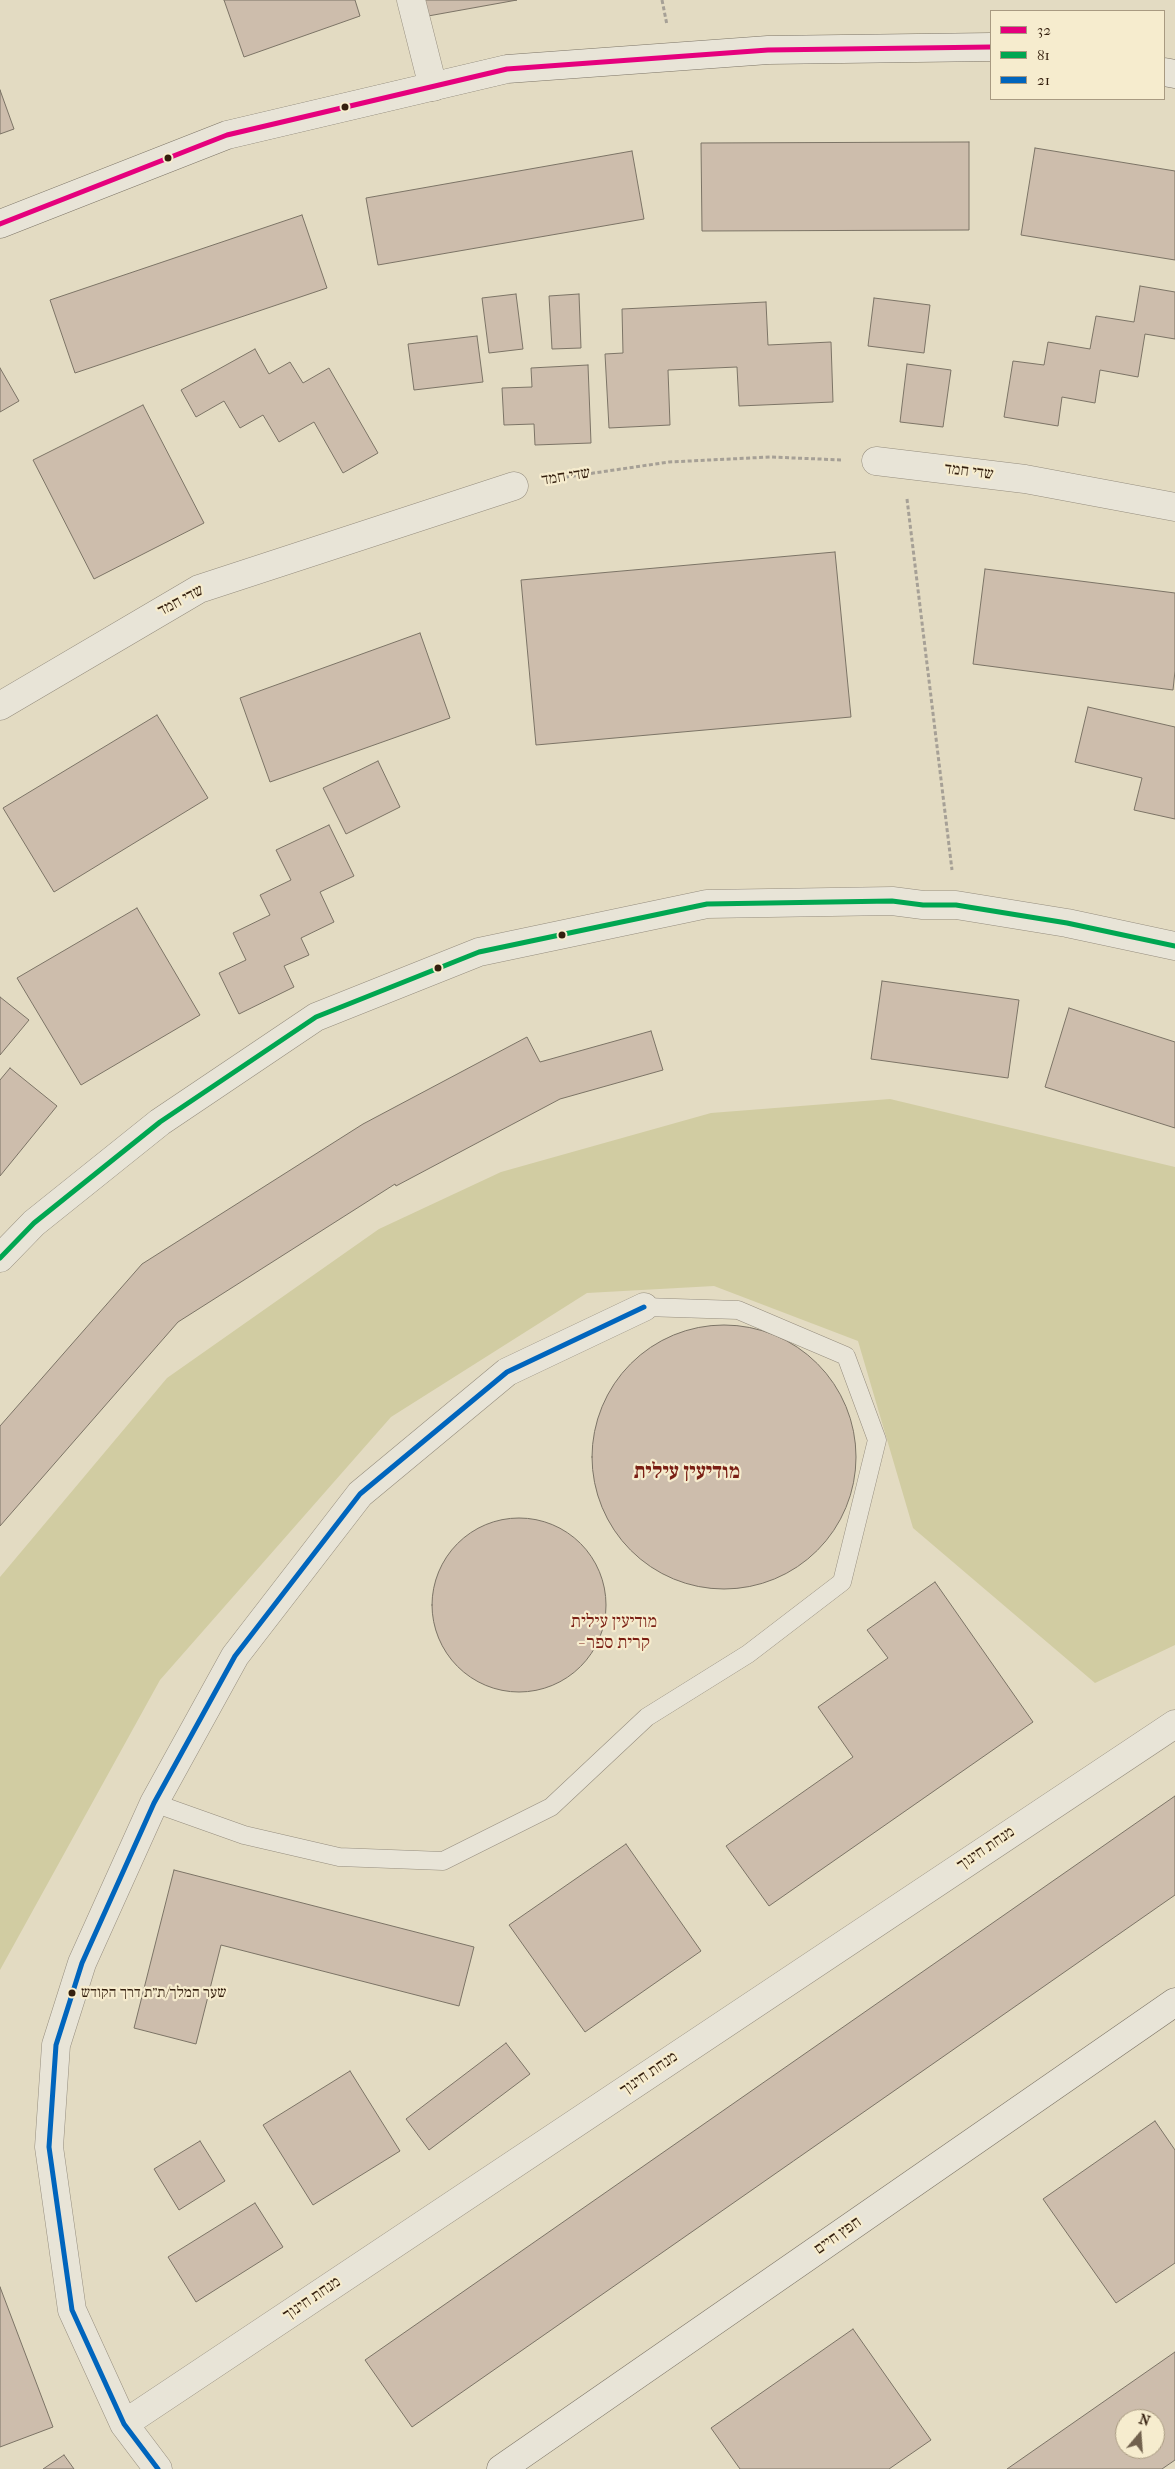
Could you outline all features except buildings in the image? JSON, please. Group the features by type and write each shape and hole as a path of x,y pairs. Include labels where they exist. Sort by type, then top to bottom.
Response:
{"street":[{"path":"412,0 434,87"},
{"path":"0,224 227,135 507,69 758,51 990,47"},
{"name":"שדי חמד","path":"876,461 1025,479 1175,507"},
{"name":"שדי חמד","path":"0,706 199,589 514,486"},
{"path":"0,1258 34,1223 160,1122 316,1017 479,952 707,904 892,901 922,905 956,905 1068,923 1175,946"},
{"path":"158,2469 124,2424 72,2310 49,2147 56,2045 82,1963 154,1803 235,1656 360,1494 507,1372 644,1307"},
{"name":"מנחת חינוך","path":"124,2424 1175,1724"},
{"name":"חפץ חיים","path":"501,2469 1175,2002"}],"lane":[{"path":"154,1803 244,1835 339,1857 442,1861 551,1807 647,1717 748,1654 842,1582 877,1440 846,1356 738,1310 644,1307"}],"path":[{"name":"שדי חמד","path":"514,486 669,462 770,457 876,461"},
{"path":"903,464 956,905"}],"shaded area":[{"path":"890,1099 1175,1167 1175,1645 1095,1683 913,1528 858,1341 714,1286 587,1293 391,1417 160,1680 0,1970 0,1577 167,1378 379,1229 501,1172 711,1113"}],"transit line":[{"name":"32","path":"0,224 227,135 507,69 768,50 990,47"},
{"name":"81","path":"0,1258 34,1223 160,1122 316,1017 479,952 707,904 892,901 923,905 956,905 1067,923 1175,946"},
{"name":"21","path":"158,2469 124,2424 72,2310 49,2147 56,2045 82,1963 154,1803 235,1656 360,1494 507,1372 644,1307"}],"place":[{"name":"שער המלך/ת״ת דרך הקודש","path":"72,1993"}],"district":[{"name":"מודיעין עילית","path":"687,1473"},
{"name":"מודיעין עילית - קרית ספר","path":"614,1634"}]}
